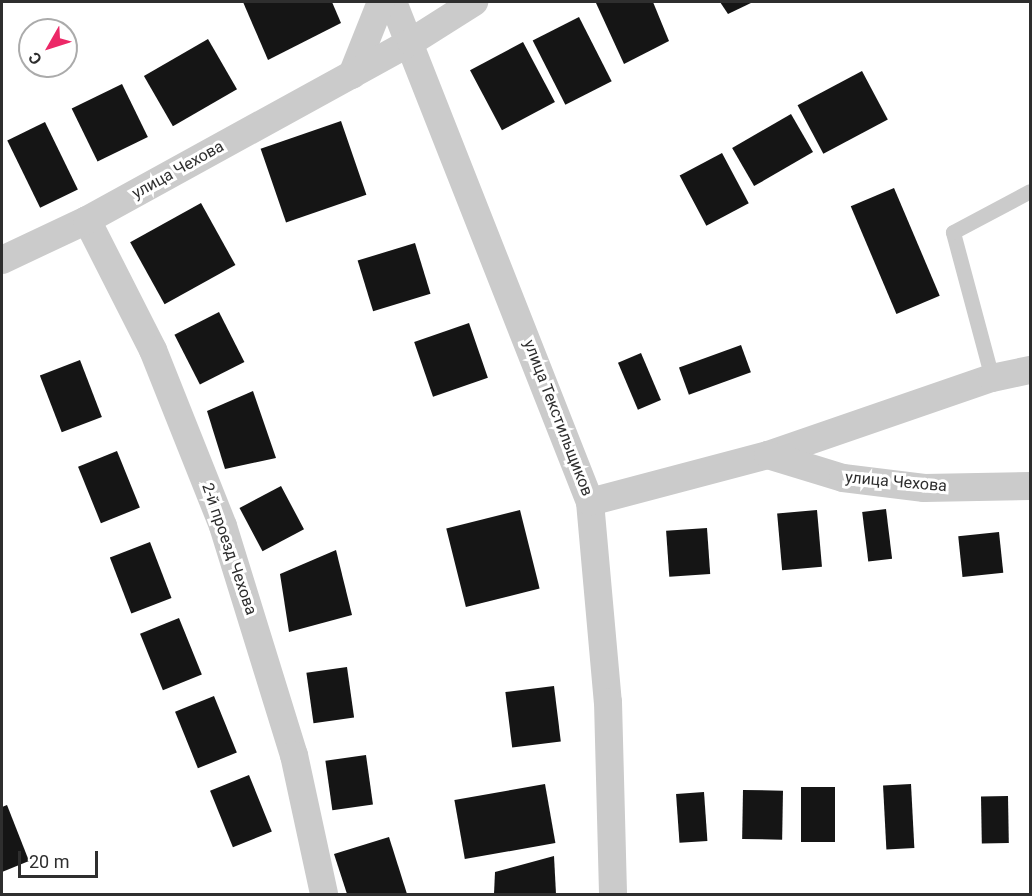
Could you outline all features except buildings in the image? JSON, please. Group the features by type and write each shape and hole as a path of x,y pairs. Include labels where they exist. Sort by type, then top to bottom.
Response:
{"street":[{"path":"352,75 381,2"},
{"name":"улица Текстильщиков","path":"393,2 411,42 590,502 608,702 613,894"},
{"name":"улица Чехова","path":"2,260 87,220 411,42 474,2"},
{"name":"2-й проезд Чехова","path":"87,220 153,350 223,526 294,755 324,894"},
{"path":"768,455 992,378 1030,370"},
{"name":"улица Чехова","path":"590,502 768,455 878,482 1030,486"}],"lane":[{"path":"992,378 953,232 1030,191"}]}
